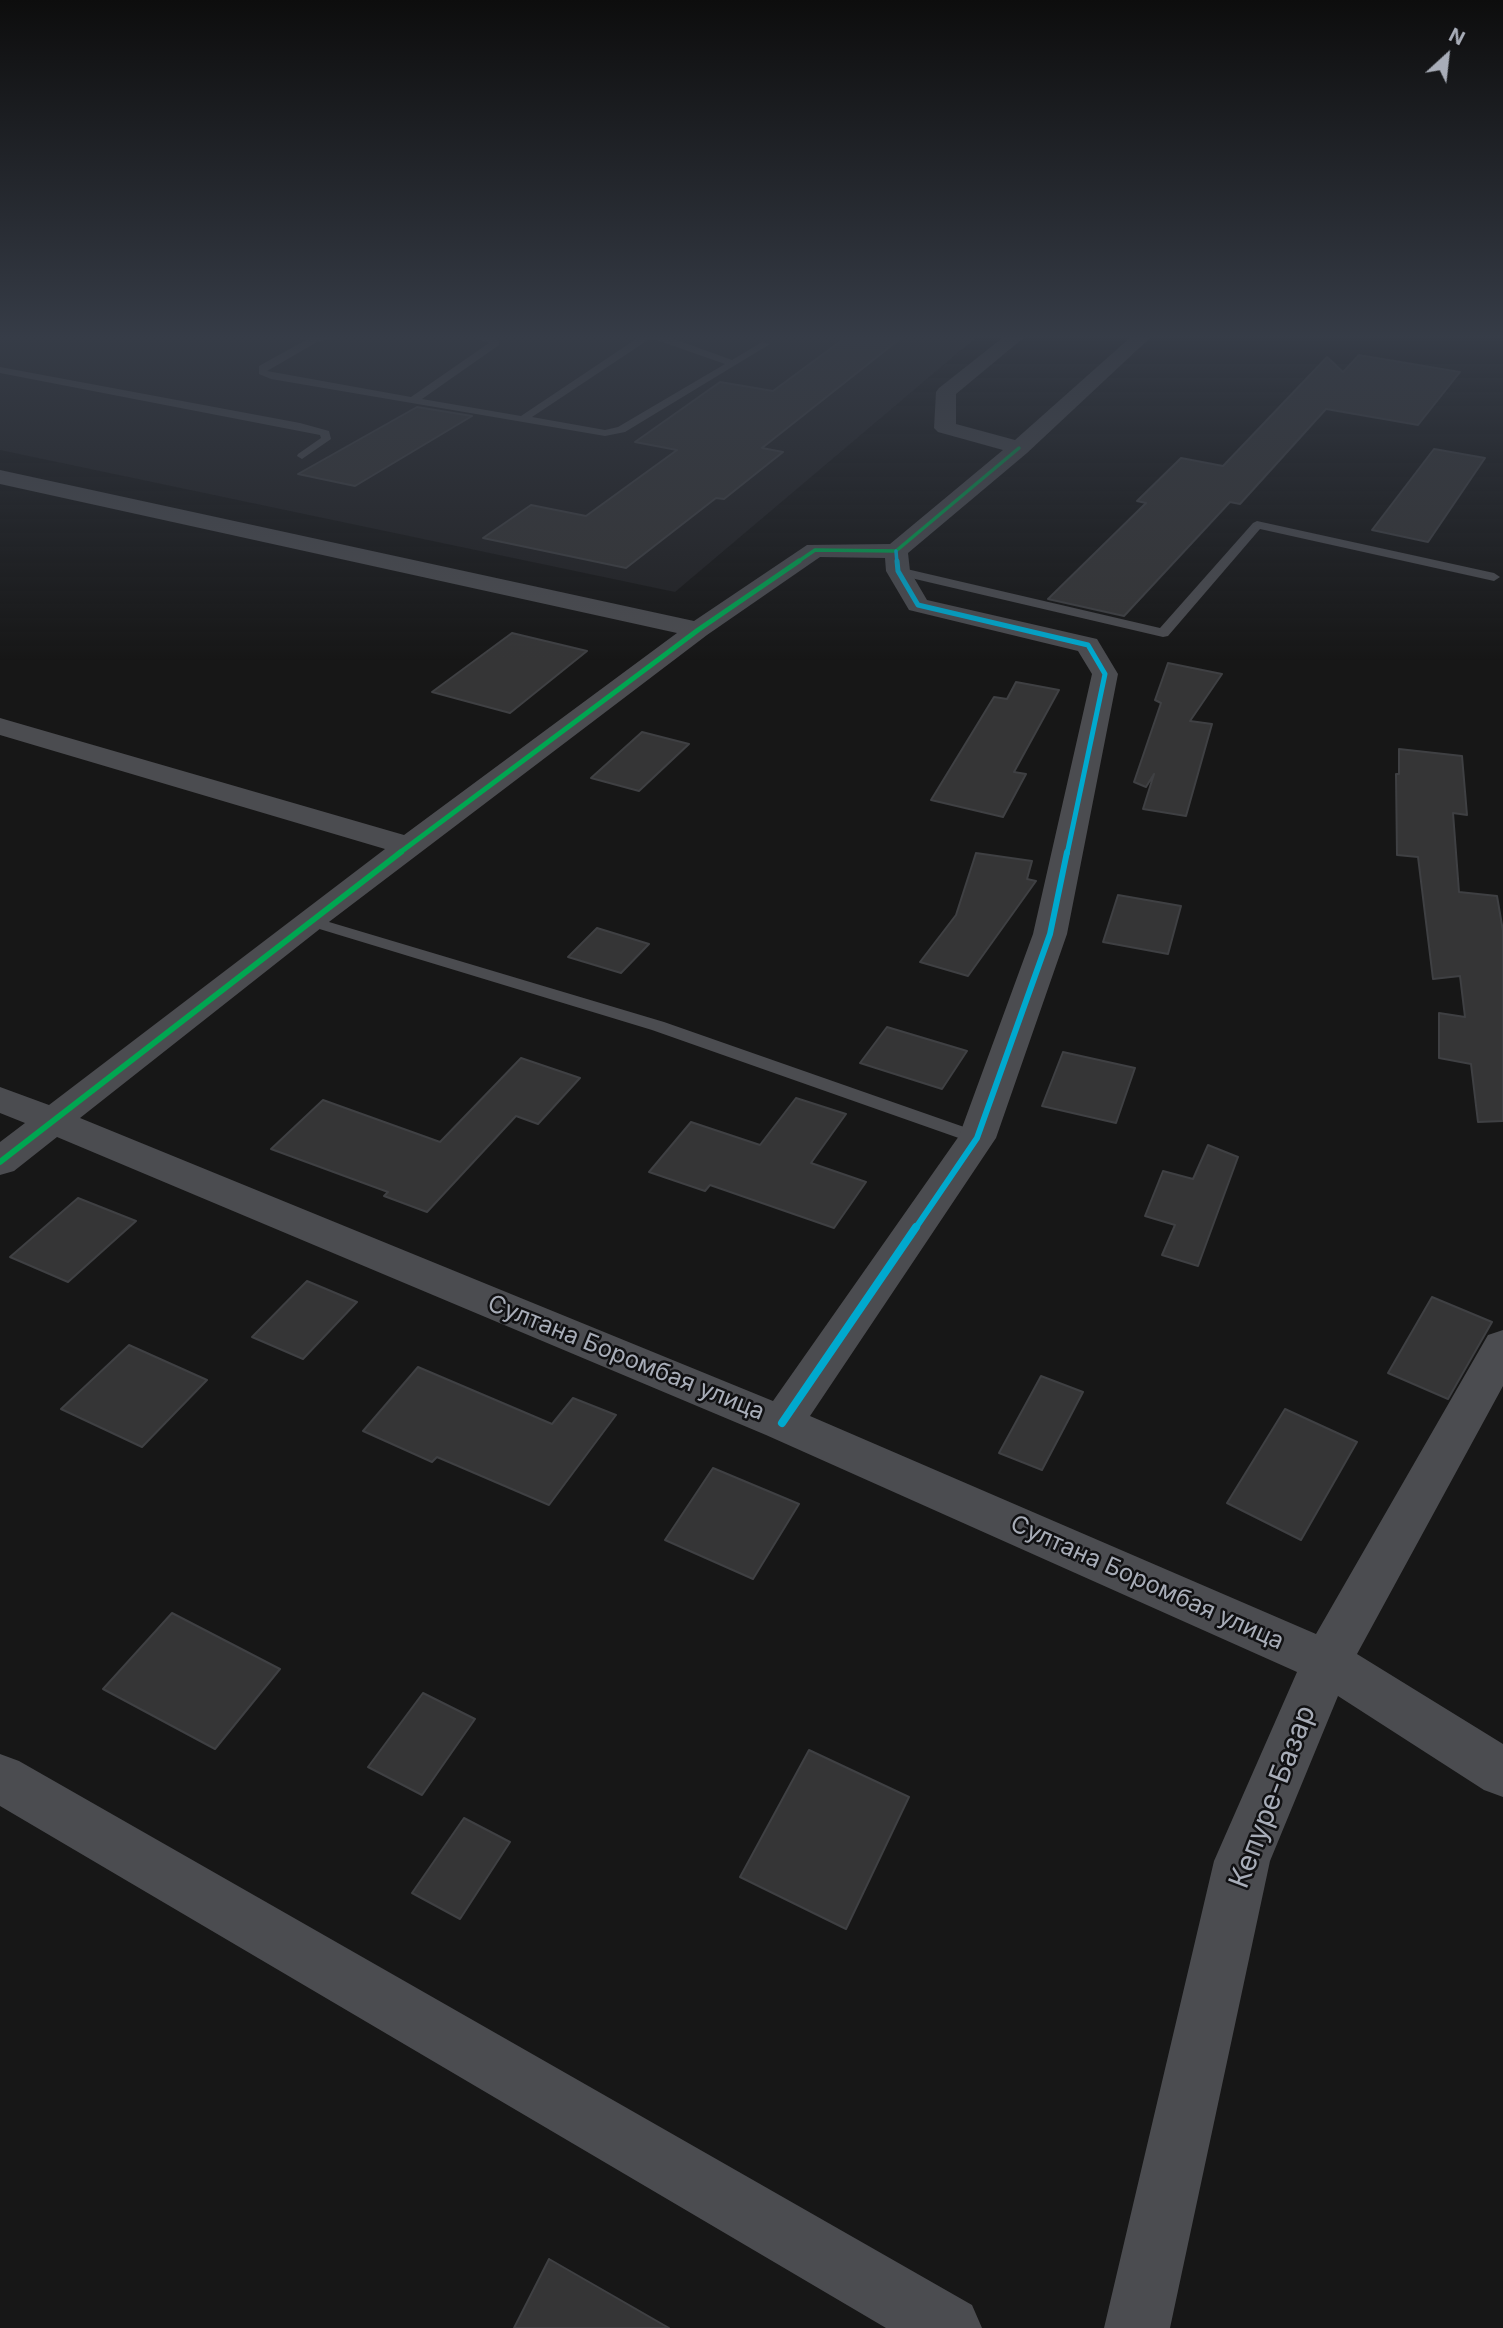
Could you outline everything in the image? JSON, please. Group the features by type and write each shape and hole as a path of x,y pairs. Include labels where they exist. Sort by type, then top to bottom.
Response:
{"street":[{"path":"1003,444 1019,448"},
{"path":"897,561 1024,444"},
{"path":"0,477 698,630"},
{"path":"0,1162 408,846 698,630 815,550 897,561"},
{"path":"782,1423 977,1138 1050,934 1104,674 1088,645 918,605 897,561"},
{"path":"0,726 408,846"},
{"name":"Султана Боромбая улица","path":"0,1099 782,1423 1328,1661 1503,1773"},
{"name":"Кепуре-Базар","path":"1137,2328 1242,1861 1328,1661 1503,1346"},
{"path":"0,1778 948,2328"}],"lane":[{"path":"302,456 319,444"},
{"path":"897,561 1163,632 1257,526 1494,577"},
{"path":"309,921 658,1026 977,1138"}],"shaded area":[{"path":"0,444 850,444 675,592 0,450"}],"building":[{"path":"352,444 426,444 355,486 298,474"},
{"path":"644,444 768,444 762,448 783,452 724,499 716,498 626,568 483,538 531,505 586,516 677,450"},
{"path":"1244,444 1295,444 1240,504 1230,502 1124,616 1048,599 1146,503 1137,501 1181,458 1223,466"},
{"path":"1434,449 1485,458 1428,542 1372,530"},
{"path":"512,633 587,651 510,713 432,692"},
{"path":"1168,663 1222,674 1190,721 1212,724 1186,816 1143,809 1154,774 1146,787 1134,782 1161,703 1155,700"},
{"path":"1016,682 1059,690 1014,772 1026,774 1003,817 931,800 994,697 1007,699"},
{"path":"642,732 689,744 639,791 591,778"},
{"path":"1399,749 1462,756 1467,815 1453,813 1459,892 1497,896 1503,931 1503,1121 1478,1122 1471,1064 1439,1058 1439,1013 1465,1017 1460,976 1433,979 1418,857 1397,855 1396,774 1399,774"},
{"path":"976,853 1032,861 1027,879 1036,881 968,976 920,962 956,915"},
{"path":"1118,895 1181,906 1168,954 1103,942"},
{"path":"597,928 649,944 621,973 568,957"},
{"path":"887,1027 967,1051 942,1089 860,1063"},
{"path":"1063,1052 1135,1068 1116,1123 1042,1106"},
{"path":"521,1058 580,1078 538,1124 516,1116 427,1212 384,1196 388,1192 271,1149 323,1100 440,1142"},
{"path":"796,1098 846,1114 811,1163 866,1182 834,1228 710,1185 705,1191 649,1172 691,1122 760,1145"},
{"path":"1208,1145 1238,1157 1198,1266 1162,1255 1175,1225 1145,1216 1163,1171 1193,1179"},
{"path":"78,1198 136,1221 68,1282 10,1257"},
{"path":"307,1281 357,1302 303,1359 252,1337"},
{"path":"1432,1297 1492,1322 1448,1399 1388,1373"},
{"path":"129,1345 207,1380 142,1447 61,1409"},
{"path":"418,1367 552,1424 573,1398 616,1415 549,1505 437,1457 432,1462 363,1431"},
{"path":"1041,1376 1083,1392 1042,1470 999,1453"},
{"path":"1285,1409 1357,1442 1301,1540 1227,1503"},
{"path":"713,1468 799,1504 753,1579 665,1540"},
{"path":"172,1613 280,1669 215,1749 103,1689"},
{"path":"423,1693 475,1719 422,1795 368,1767"},
{"path":"809,1750 909,1797 846,1929 740,1877"},
{"path":"464,1818 510,1842 460,1919 412,1893"},
{"path":"549,2259 669,2328 514,2328"}],"transit line":[{"path":"0,1162 309,921 698,630 815,550 896,551 1019,448"},
{"path":"782,1423 977,1138 1050,934 1105,674 1088,645 918,605 898,571 896,551"}]}
